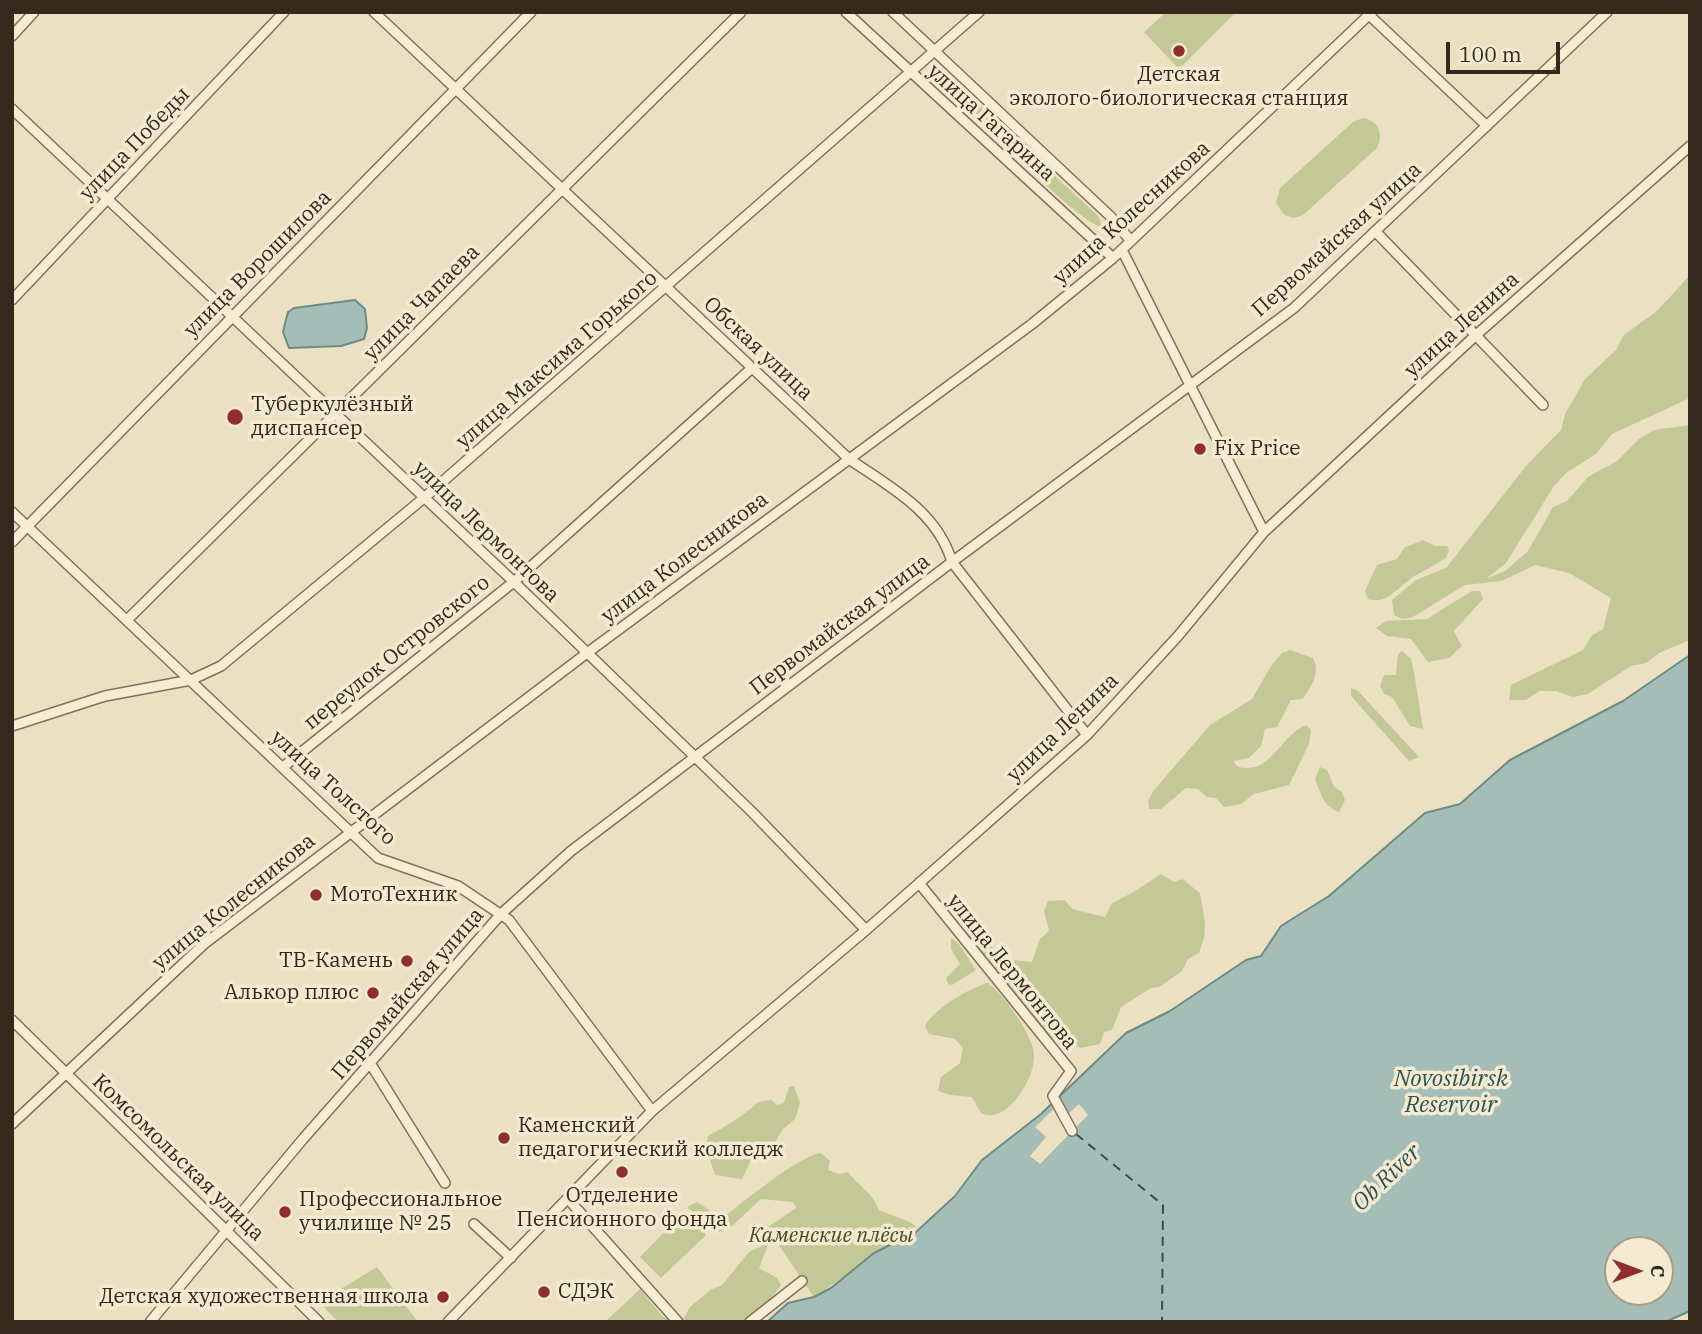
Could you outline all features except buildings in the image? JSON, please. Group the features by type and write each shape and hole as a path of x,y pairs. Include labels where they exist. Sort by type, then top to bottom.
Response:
{"street":[{"path":"12,36 34,12"},
{"name":"улица Победы","path":"12,300 284,12"},
{"name":"Обская улица","path":"374,12 849,458 926,514 939,531 951,562 1087,735"},
{"name":"улица Ворошилова","path":"12,542 531,12"},
{"name":"улица Чапаева","path":"128,620 741,12"},
{"name":"улица Гагарина","path":"846,12 1113,258"},
{"name":"улица Гагарина","path":"892,12 1110,216 1131,241"},
{"name":"улица Максима Горького","path":"12,726 105,696 191,680 221,666 425,497 667,288 979,12"},
{"name":"Первомайская улица","path":"150,1322 370,1063 501,914 571,851 951,562 1294,308 1607,12"},
{"path":"1369,13 1487,126"},
{"name":"улица Колесникова","path":"12,1124 204,944 587,653 1032,324 1113,258 1369,13"},
{"name":"улица Лермонтова","path":"12,109 514,582 866,930"},
{"name":"улица Ленина","path":"448,1322 569,1200 652,1111 866,930 1087,735 1178,636 1264,532 1475,336 1690,146"},
{"path":"1376,231 1543,405"},
{"path":"1122,250 1264,532"},
{"name":"переулок Островского","path":"283,768 514,582 752,368"},
{"name":"улица Толстого","path":"12,512 378,858 458,886 501,914 652,1111"},
{"name":"улица Лермонтова","path":"919,883 1071,1071 1053,1096 1072,1131"},
{"name":"Комсомольская улица","path":"12,1020 229,1230 319,1322"},
{"path":"370,1063 445,1183"},
{"path":"569,1200 678,1322"},
{"path":"474,1224 511,1258"},
{"path":"750,1322 802,1281"}],"green space":[{"name":"Детская эколого-биологическая станция","path":"1166,12 1236,12 1179,69 1144,32"},
{"path":"960,88 1098,216 1102,227 1073,209 1032,171 963,101"},
{"path":"1363,118 1373,122 1379,129 1377,148 1303,215 1294,218 1284,215 1276,203 1280,188 1353,122"},
{"path":"1690,275 1690,398 1612,434 1596,454 1566,473 1554,486 1506,563 1486,579 1505,571 1528,551 1553,507 1567,501 1588,477 1617,461 1639,439 1654,430 1690,425 1690,640 1659,653 1646,663 1631,666 1588,694 1573,697 1556,691 1539,691 1526,700 1509,700 1511,685 1583,650 1591,636 1603,629 1611,598 1569,573 1535,565 1502,581 1465,585 1411,618 1402,619 1394,615 1392,600 1416,580 1446,568 1526,466 1561,430 1565,414 1585,379 1616,350 1624,335 1657,311"},
{"path":"1423,540 1435,546 1447,546 1449,550 1446,558 1416,575 1388,597 1368,599 1365,591 1377,565 1397,559 1404,548"},
{"path":"1472,591 1480,591 1483,599 1454,631 1462,646 1449,658 1428,662 1411,639 1387,636 1376,628 1386,621 1427,619"},
{"path":"1290,650 1313,658 1316,669 1312,684 1303,699 1291,700 1277,727 1265,729 1261,746 1249,758 1233,761 1238,767 1250,768 1259,765 1306,725 1311,730 1309,744 1289,785 1254,794 1241,804 1224,807 1216,798 1207,797 1198,789 1186,788 1161,809 1149,809 1148,801 1154,790 1210,725 1252,699 1271,666 1282,653"},
{"path":"1402,651 1411,659 1423,729 1410,726 1392,697 1384,694 1380,686 1384,675 1396,675 1398,654"},
{"path":"1351,688 1358,691 1419,757 1409,761 1351,696"},
{"path":"1320,767 1327,770 1334,787 1342,792 1345,800 1339,812 1329,807 1321,794 1315,779"},
{"path":"1161,874 1174,882 1182,879 1200,893 1205,923 1199,953 1188,959 1182,971 1159,987 1151,988 1121,1007 1112,1030 1104,1032 1100,1044 1080,1048 1067,1040 1053,1039 1047,1035 964,934 965,922 1005,959 1032,962 1040,939 1049,931 1044,911 1048,901 1065,900 1072,909 1105,917 1112,903"},
{"path":"951,938 959,944 976,970 952,985 948,984 946,978 960,964 951,949"},
{"path":"988,983 1016,1016 1028,1036 1034,1054 1030,1075 1018,1097 1001,1112 991,1115 981,1113 972,1097 938,1091 941,1077 960,1063 963,1048 955,1039 929,1034 925,1027 934,1014 952,1001"},
{"path":"794,1086 800,1103 795,1119 783,1129 771,1149 751,1160 742,1179 715,1175 706,1148 708,1136 758,1102 771,1100 777,1105 784,1103 789,1087"},
{"name":"Каменские плёсы","path":"821,1153 830,1161 828,1170 839,1174 848,1172 873,1198 879,1210 916,1227 814,1297 767,1228 796,1208 793,1202 761,1199 732,1226 719,1232 708,1228 687,1207 697,1202 715,1214 727,1214 787,1170"},
{"path":"684,1212 705,1231 705,1236 661,1278 640,1257"},
{"path":"768,1245 759,1268 777,1278 781,1285 765,1307 742,1322 605,1322 640,1289 663,1317 682,1321 690,1307 710,1290 722,1285 749,1252"},
{"path":"377,1267 418,1322 338,1322 319,1302"}],"water":[{"path":"355,300 365,309 367,328 364,339 341,346 289,348 283,332 288,312 294,308"},
{"name":"Novosibirsk Reservoir","path":"1690,655 1690,1311 1665,1322 767,1322 788,1303 814,1297 831,1288 874,1253 916,1232 955,1196 982,1160 1041,1114 1126,1033 1170,1011 1246,960 1261,956 1281,926 1329,896 1425,813 1460,804 1510,760 1623,701"}],"pier":[{"path":"1079,1104 1088,1115 1040,1164 1030,1156 1046,1137 1035,1127 1057,1106 1068,1114"}],"ferry route":[{"path":"1076,1134 1163,1205 1162,1322"}],"place":[{"name":"Детская эколого-биологическая станция","path":"1179,51"},
{"name":"Туберкулёзный диспансер","path":"235,417"},
{"name":"Fix Price","path":"1200,449"},
{"name":"МотоТехник","path":"316,895"},
{"name":"ТВ-Камень","path":"407,961"},
{"name":"Алькор плюс","path":"373,993"},
{"name":"Каменский педагогический колледж","path":"504,1138"},
{"name":"Отделение Пенсионного фонда","path":"622,1172"},
{"name":"Профессиональное училище № 25","path":"285,1212"},
{"name":"СДЭК","path":"544,1292"},
{"name":"Детская художественная школа","path":"443,1297"}],"water label":[{"name":"Ob River","path":"1387,1178"}]}
